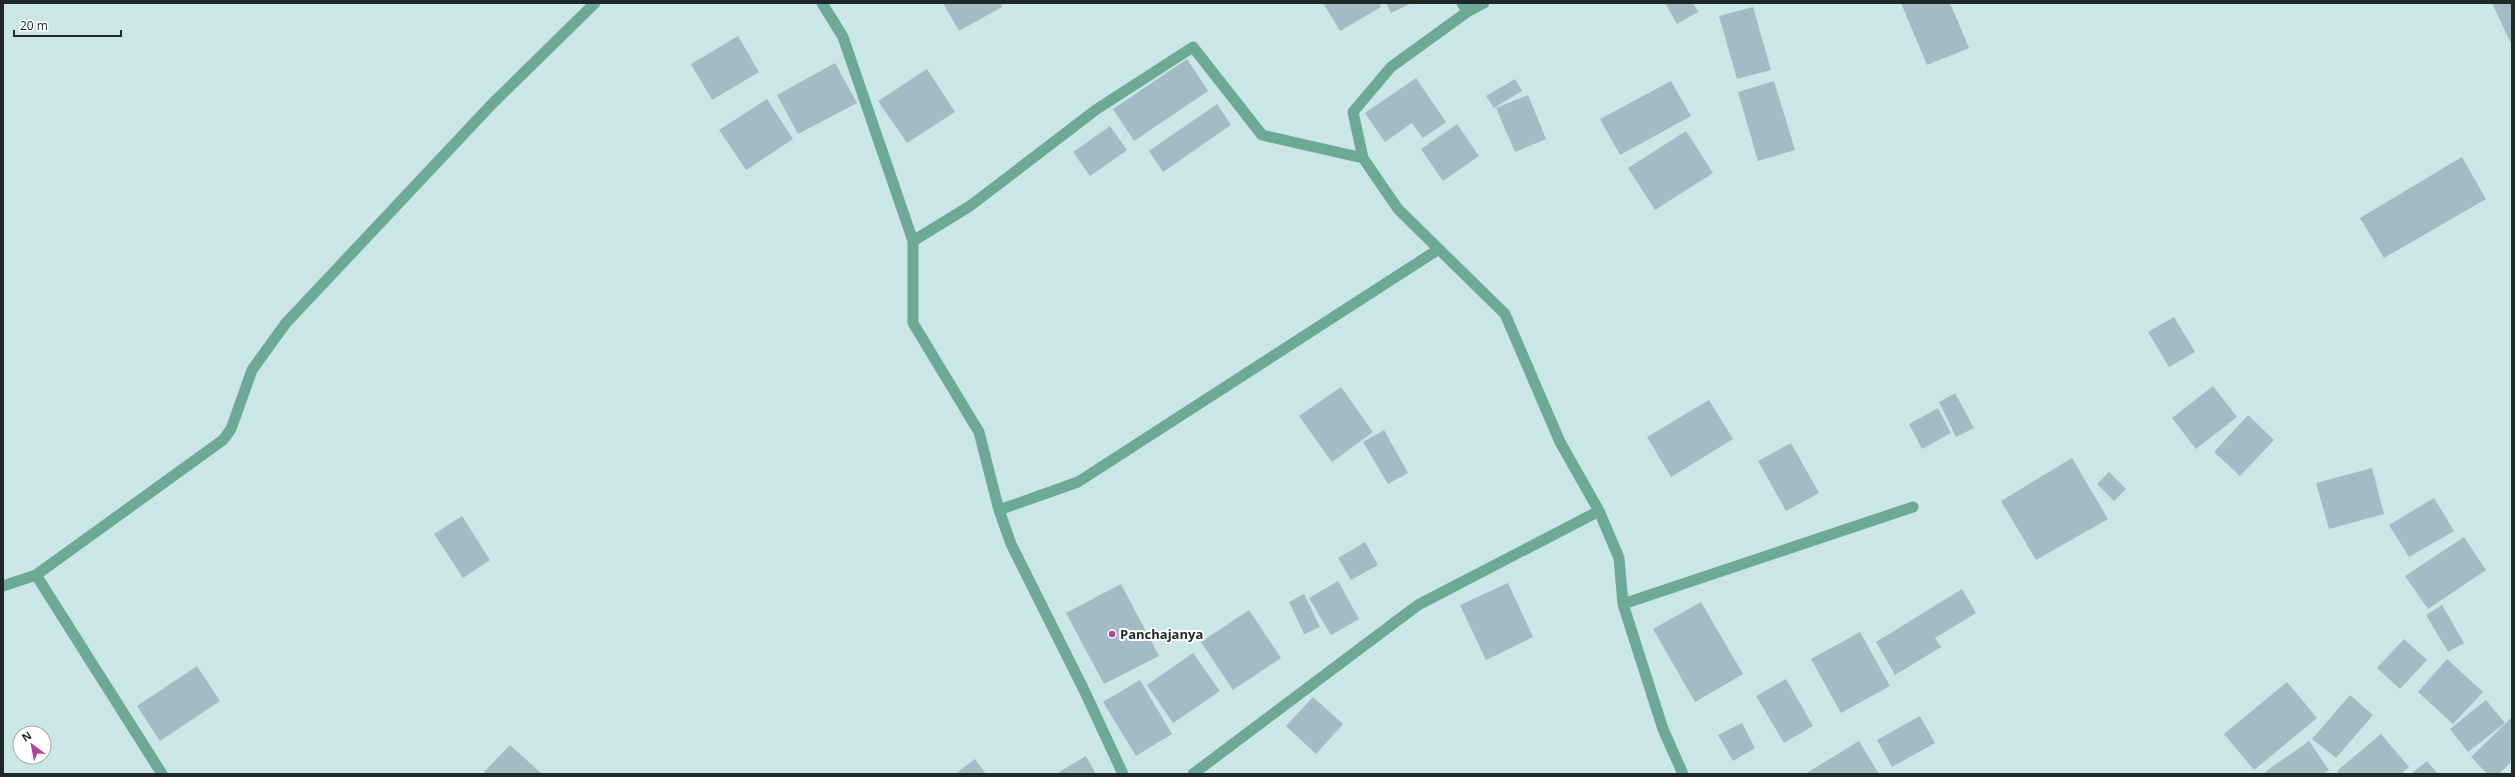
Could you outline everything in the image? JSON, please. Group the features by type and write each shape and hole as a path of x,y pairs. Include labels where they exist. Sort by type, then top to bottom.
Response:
{"street":[{"path":"3,586 36,575 223,440 231,429 252,370 286,323 492,104 596,3"},
{"path":"822,3 843,37 913,241 913,323 979,432 999,510 1011,544 1084,690 1123,774"},
{"path":"1484,3 1465,7 1391,67 1353,112 1363,158 1398,209 1505,314 1560,442 1599,511 1619,558 1623,604 1663,729 1683,774"},
{"path":"913,241 970,206 1097,109 1193,47 1262,135 1363,158"},
{"path":"999,510 1078,482 1439,249"},
{"path":"1623,604 1913,507"},
{"path":"1193,774 1418,605 1599,511"},
{"path":"36,575 162,774"}],"building":[{"path":"943,3 1000,3 1002,7 959,31"},
{"path":"1323,3 1379,3 1381,7 1340,31"},
{"path":"1386,3 1412,3 1391,13"},
{"path":"1665,3 1693,3 1698,12 1677,24"},
{"path":"1901,3 1950,3 1969,48 1927,65"},
{"path":"2492,3 2512,3 2512,46"},
{"path":"1753,7 1771,70 1737,79 1719,16"},
{"path":"738,36 759,72 712,100 691,64"},
{"path":"1187,59 1208,91 1134,141 1113,109"},
{"path":"835,63 857,103 798,134 777,95"},
{"path":"927,69 955,112 907,143 878,101"},
{"path":"1416,78 1446,122 1423,138 1412,123 1385,142 1365,113"},
{"path":"1515,79 1522,91 1494,108 1486,96"},
{"path":"1671,81 1691,116 1620,155 1600,119"},
{"path":"1774,81 1795,150 1758,161 1738,92"},
{"path":"1528,95 1546,139 1515,152 1496,108"},
{"path":"767,99 793,139 746,170 719,130"},
{"path":"1217,104 1231,125 1163,172 1149,151"},
{"path":"1457,124 1479,156 1443,181 1421,149"},
{"path":"1110,126 1127,150 1090,176 1073,152"},
{"path":"1686,131 1713,173 1655,210 1628,168"},
{"path":"2462,157 2486,199 2384,258 2360,218"},
{"path":"2174,317 2195,352 2169,367 2148,332"},
{"path":"2213,386 2237,417 2196,449 2172,418"},
{"path":"1341,387 1373,432 1332,462 1299,416"},
{"path":"1955,393 1974,428 1956,437 1939,402"},
{"path":"1709,400 1733,439 1671,477 1647,437"},
{"path":"1938,408 1951,433 1922,449 1909,424"},
{"path":"2248,415 2274,440 2240,476 2214,452"},
{"path":"1384,430 1408,473 1388,484 1363,442"},
{"path":"1791,443 1819,493 1786,511 1758,461"},
{"path":"2072,458 2108,519 2036,560 2001,501"},
{"path":"2372,468 2384,514 2329,529 2316,483"},
{"path":"2109,472 2126,489 2114,501 2097,484"},
{"path":"2434,498 2454,531 2409,557 2389,525"},
{"path":"462,516 490,560 463,578 434,534"},
{"path":"2464,537 2486,570 2428,609 2405,576"},
{"path":"1365,542 1378,565 1351,580 1338,558"},
{"path":"1338,581 1359,619 1331,635 1309,598"},
{"path":"1508,583 1533,637 1486,660 1460,605"},
{"name":"Panchajanya","path":"1121,584 1159,656 1104,684 1066,613"},
{"path":"1962,589 1976,613 1935,638 1941,647 1895,675 1876,642"},
{"path":"1304,594 1320,627 1304,634 1289,602"},
{"path":"1701,602 1743,674 1695,702 1653,629"},
{"path":"2442,605 2464,643 2448,652 2426,615"},
{"path":"1249,610 1281,658 1233,690 1201,642"},
{"path":"1860,632 1890,686 1841,713 1811,659"},
{"path":"2404,639 2427,660 2400,689 2377,668"},
{"path":"1193,653 1220,691 1173,723 1147,685"},
{"path":"2447,659 2483,692 2453,724 2418,692"},
{"path":"197,666 220,701 160,741 137,706"},
{"path":"1786,679 1813,726 1784,743 1756,696"},
{"path":"1140,680 1172,734 1136,756 1103,702"},
{"path":"2287,682 2317,718 2254,770 2224,734"},
{"path":"2350,695 2373,715 2336,758 2312,739"},
{"path":"1313,697 1343,724 1316,754 1286,726"},
{"path":"2486,700 2505,723 2468,752 2450,729"},
{"path":"1920,716 1935,743 1892,767 1877,740"},
{"path":"2512,717 2512,761 2499,774 2487,774 2471,757"},
{"path":"1742,723 1755,748 1733,761 1718,735"},
{"path":"2381,734 2409,767 2401,774 2339,774 2337,771"},
{"path":"1859,741 1879,774 1805,774"},
{"path":"2309,741 2329,770 2323,774 2267,774 2265,772"},
{"path":"510,745 541,773 487,774 484,772"},
{"path":"1086,756 1096,774 1060,774 1059,772"},
{"path":"975,759 986,774 955,774"},
{"path":"2427,761 2438,774 2411,774"}],"place":[{"name":"Panchajanya","path":"1112,634"}]}
